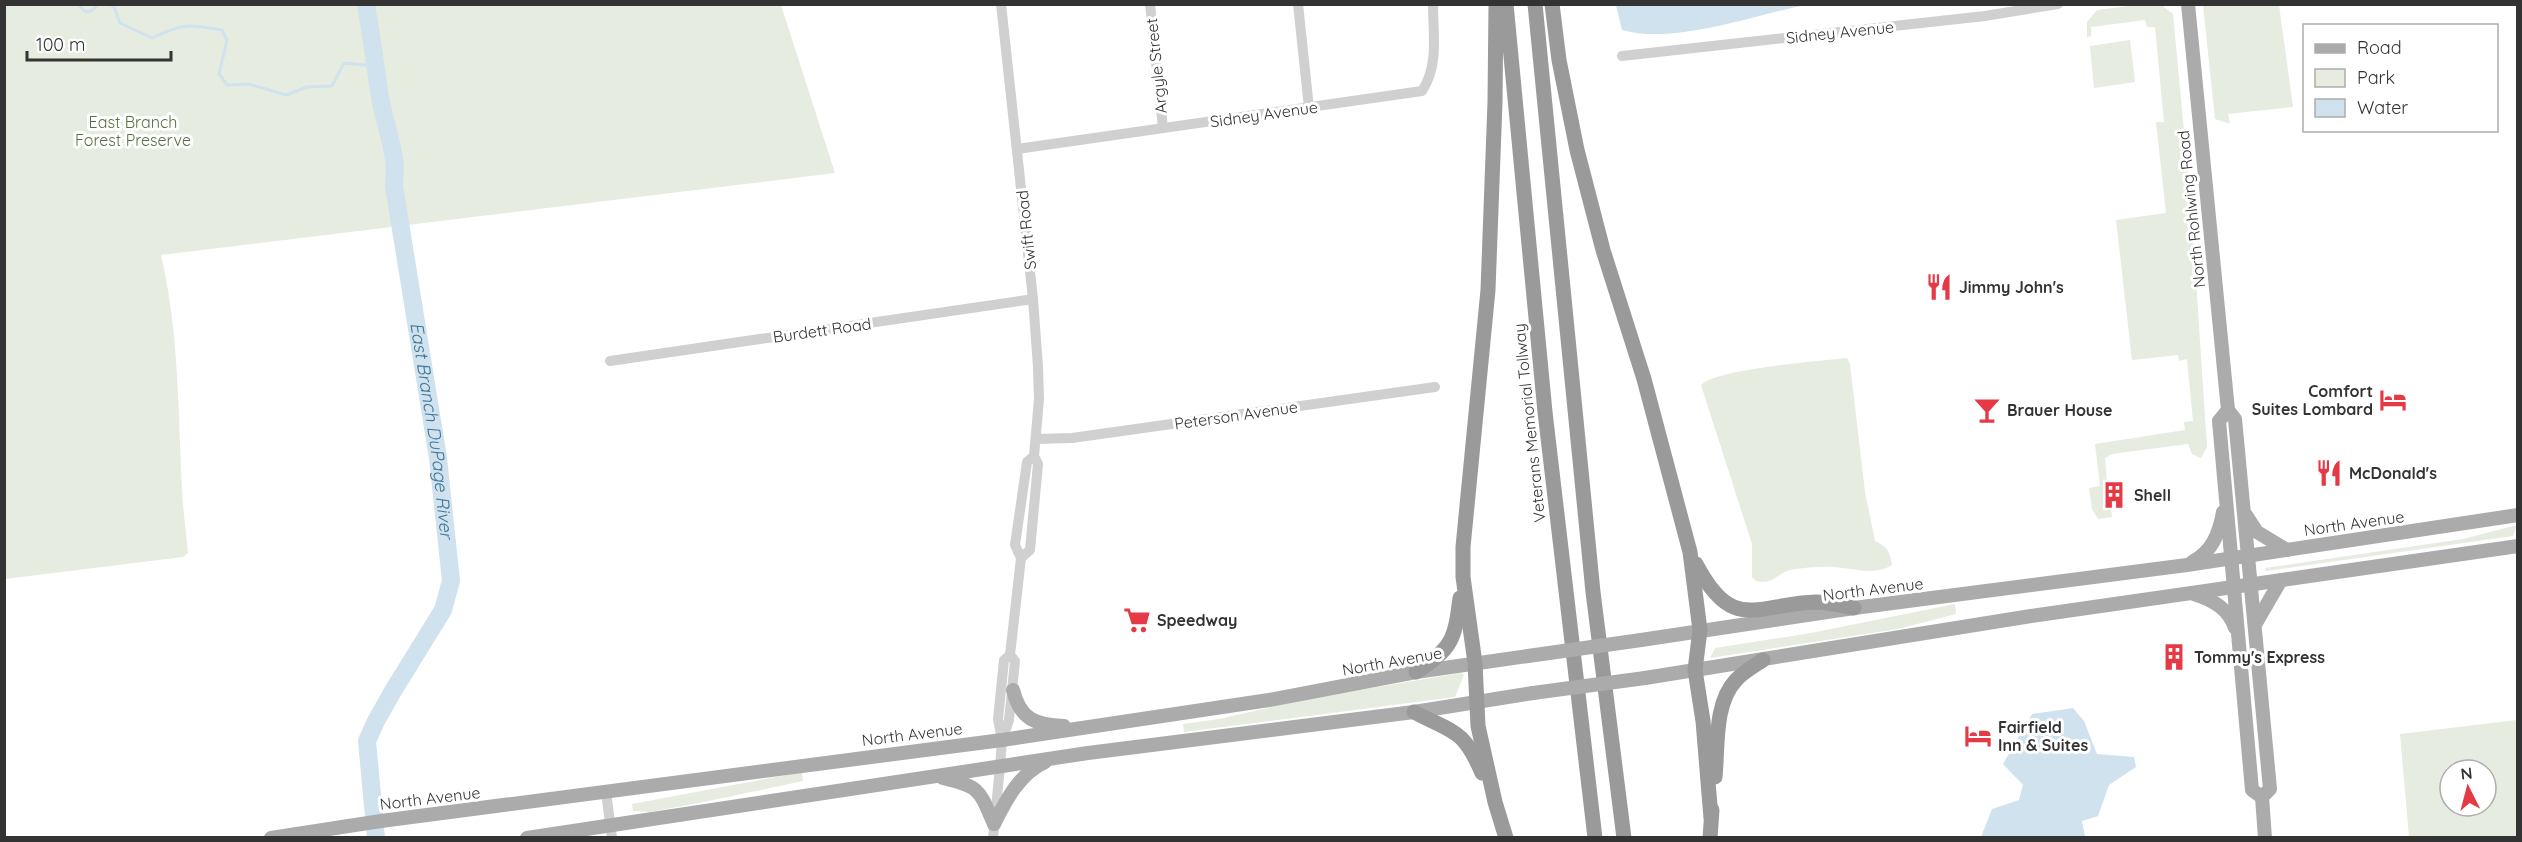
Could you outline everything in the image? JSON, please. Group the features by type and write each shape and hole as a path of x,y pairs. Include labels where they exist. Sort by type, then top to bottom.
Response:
{"highway":[{"path":"1416,672 1438,658 1447,648 1458,620 1488,290 1496,4"},
{"name":"Veterans Memorial Tollway","path":"1506,4 1546,423 1595,837"},
{"path":"1535,4 1579,464 1624,837"},
{"path":"1552,4 1559,60 1602,250 1644,379 1690,552 1700,630 1695,670 1703,721 1711,818"},
{"path":"1690,552 1706,583 1714,593 1725,602 1743,609 1754,612 1817,602 1854,608"},
{"path":"1463,577 1478,702 1478,726 1495,802 1506,837"},
{"path":"1710,837 1722,706 1734,681 1763,660"},
{"path":"1414,712 1456,732 1465,740 1495,802"}],"main road":[{"name":"North Rohlwing Road","path":"2188,4 2228,410 2235,419 2255,625 2270,789 2262,797 2252,790 2233,586 2219,421 2228,410"},
{"path":"2187,565 2208,551 2221,523 2226,498"},
{"path":"2244,513 2257,532 2270,542 2287,550"},
{"name":"North Avenue","path":"271,837 1002,740 1269,700 1474,663 1854,608 2187,565 2517,515"},
{"path":"527,837 611,831 1052,759 1414,712 2233,586 2517,546"},
{"path":"2255,625 2281,580"},
{"path":"2189,593 2209,598 2220,606 2232,618 2238,638"},
{"path":"1013,690 1020,711 1030,719 1061,726 1096,726"},
{"path":"993,831 1003,806 1024,776 1040,764 1052,759"},
{"path":"936,777 977,789 993,831"},
{"path":"2262,797 2265,837"}],"street":[{"name":"Swift Road","path":"993,831 1002,740 998,719 1004,660 1010,655 1021,558 1030,550 1038,464 1034,456 1039,392 1033,299 1001,4"},
{"name":"Argyle Street","path":"1150,4 1163,128"},
{"path":"1298,4 1309,108"},
{"name":"Sidney Avenue","path":"1017,149 1422,91 1434,67 1433,4"},
{"name":"Sidney Avenue","path":"1622,56 1985,16 2058,4"},
{"name":"Burdett Road","path":"610,360 1033,299"},
{"name":"Peterson Avenue","path":"1036,439 1072,438 1435,387"},
{"name":"Swift Road","path":"1002,740 1009,720 1013,690 1015,661 1010,655"},
{"path":"606,792 611,831"}],"green space":[{"path":"2145,4 2161,5 2173,14 2191,205 2207,447 2201,458 2192,454 2188,444 2112,454 2105,458 2107,483 2104,485 2107,507 2111,507 2112,517 2098,519 2092,509 2089,488 2100,486 2095,444 2185,430 2184,422 2193,421 2187,359 2179,361 2178,355 2132,360 2116,220 2166,213 2156,122 2164,122 2155,27 2147,27 2145,20 2091,27 2091,36 2087,37 2087,22 2097,10"},
{"name":"East Branch Forest Preserve","path":"4,5 781,5 835,173 161,255 174,342 182,497 188,553 183,557 5,579"},
{"path":"2203,5 2279,5 2293,107 2228,114 2230,124 2215,119"},
{"path":"2130,40 2135,82 2094,88 2090,46"},
{"path":"1847,358 1850,364 1865,492 1875,541 1887,550 1892,565 1876,571 1831,567 1802,568 1785,572 1767,582 1756,581 1752,577 1752,544 1701,385 1710,379 1746,370"},
{"path":"2517,525 2513,536 2266,571 2265,568 2463,539"},
{"path":"1955,604 1956,614 1898,629 1710,658 1715,648 1811,633"},
{"path":"1461,673 1464,675 1455,697 1184,732 1183,724 1219,719 1311,698"},
{"path":"2517,720 2517,837 2409,837 2400,734"},
{"path":"802,772 803,781 650,812 633,811 632,804"}],"water":[{"path":"1616,4 1806,5 1714,27 1666,34 1643,34 1622,30"},
{"path":"2073,708 2084,721 2097,754 2134,757 2136,767 2109,785 2098,816 2082,821 2085,837 1981,837 1992,809 2019,800 2023,785 2003,764 2032,714"}],"waterway":[{"path":"77,4 86,12 99,4"},
{"path":"110,4 114,7 120,23 152,38 186,26 222,30 227,40 219,74 227,85 249,84 286,95 307,87 332,86 344,63 375,66"},
{"name":"East Branch DuPage River","path":"366,4 380,100 395,162 394,186 438,458 451,581 443,610 393,691 367,741 376,838"}],"place":[{"name":"Jimmy John's","path":"1939,287"},
{"name":"Comfort Suites Lombard","path":"2393,400"},
{"name":"Brauer House","path":"1987,410"},
{"name":"McDonald's","path":"2329,473"},
{"name":"Shell","path":"2114,495"},
{"name":"Speedway","path":"1137,620"},
{"name":"Tommy's Express","path":"2174,657"},
{"name":"Fairfield Inn & Suites","path":"1978,736"}]}
